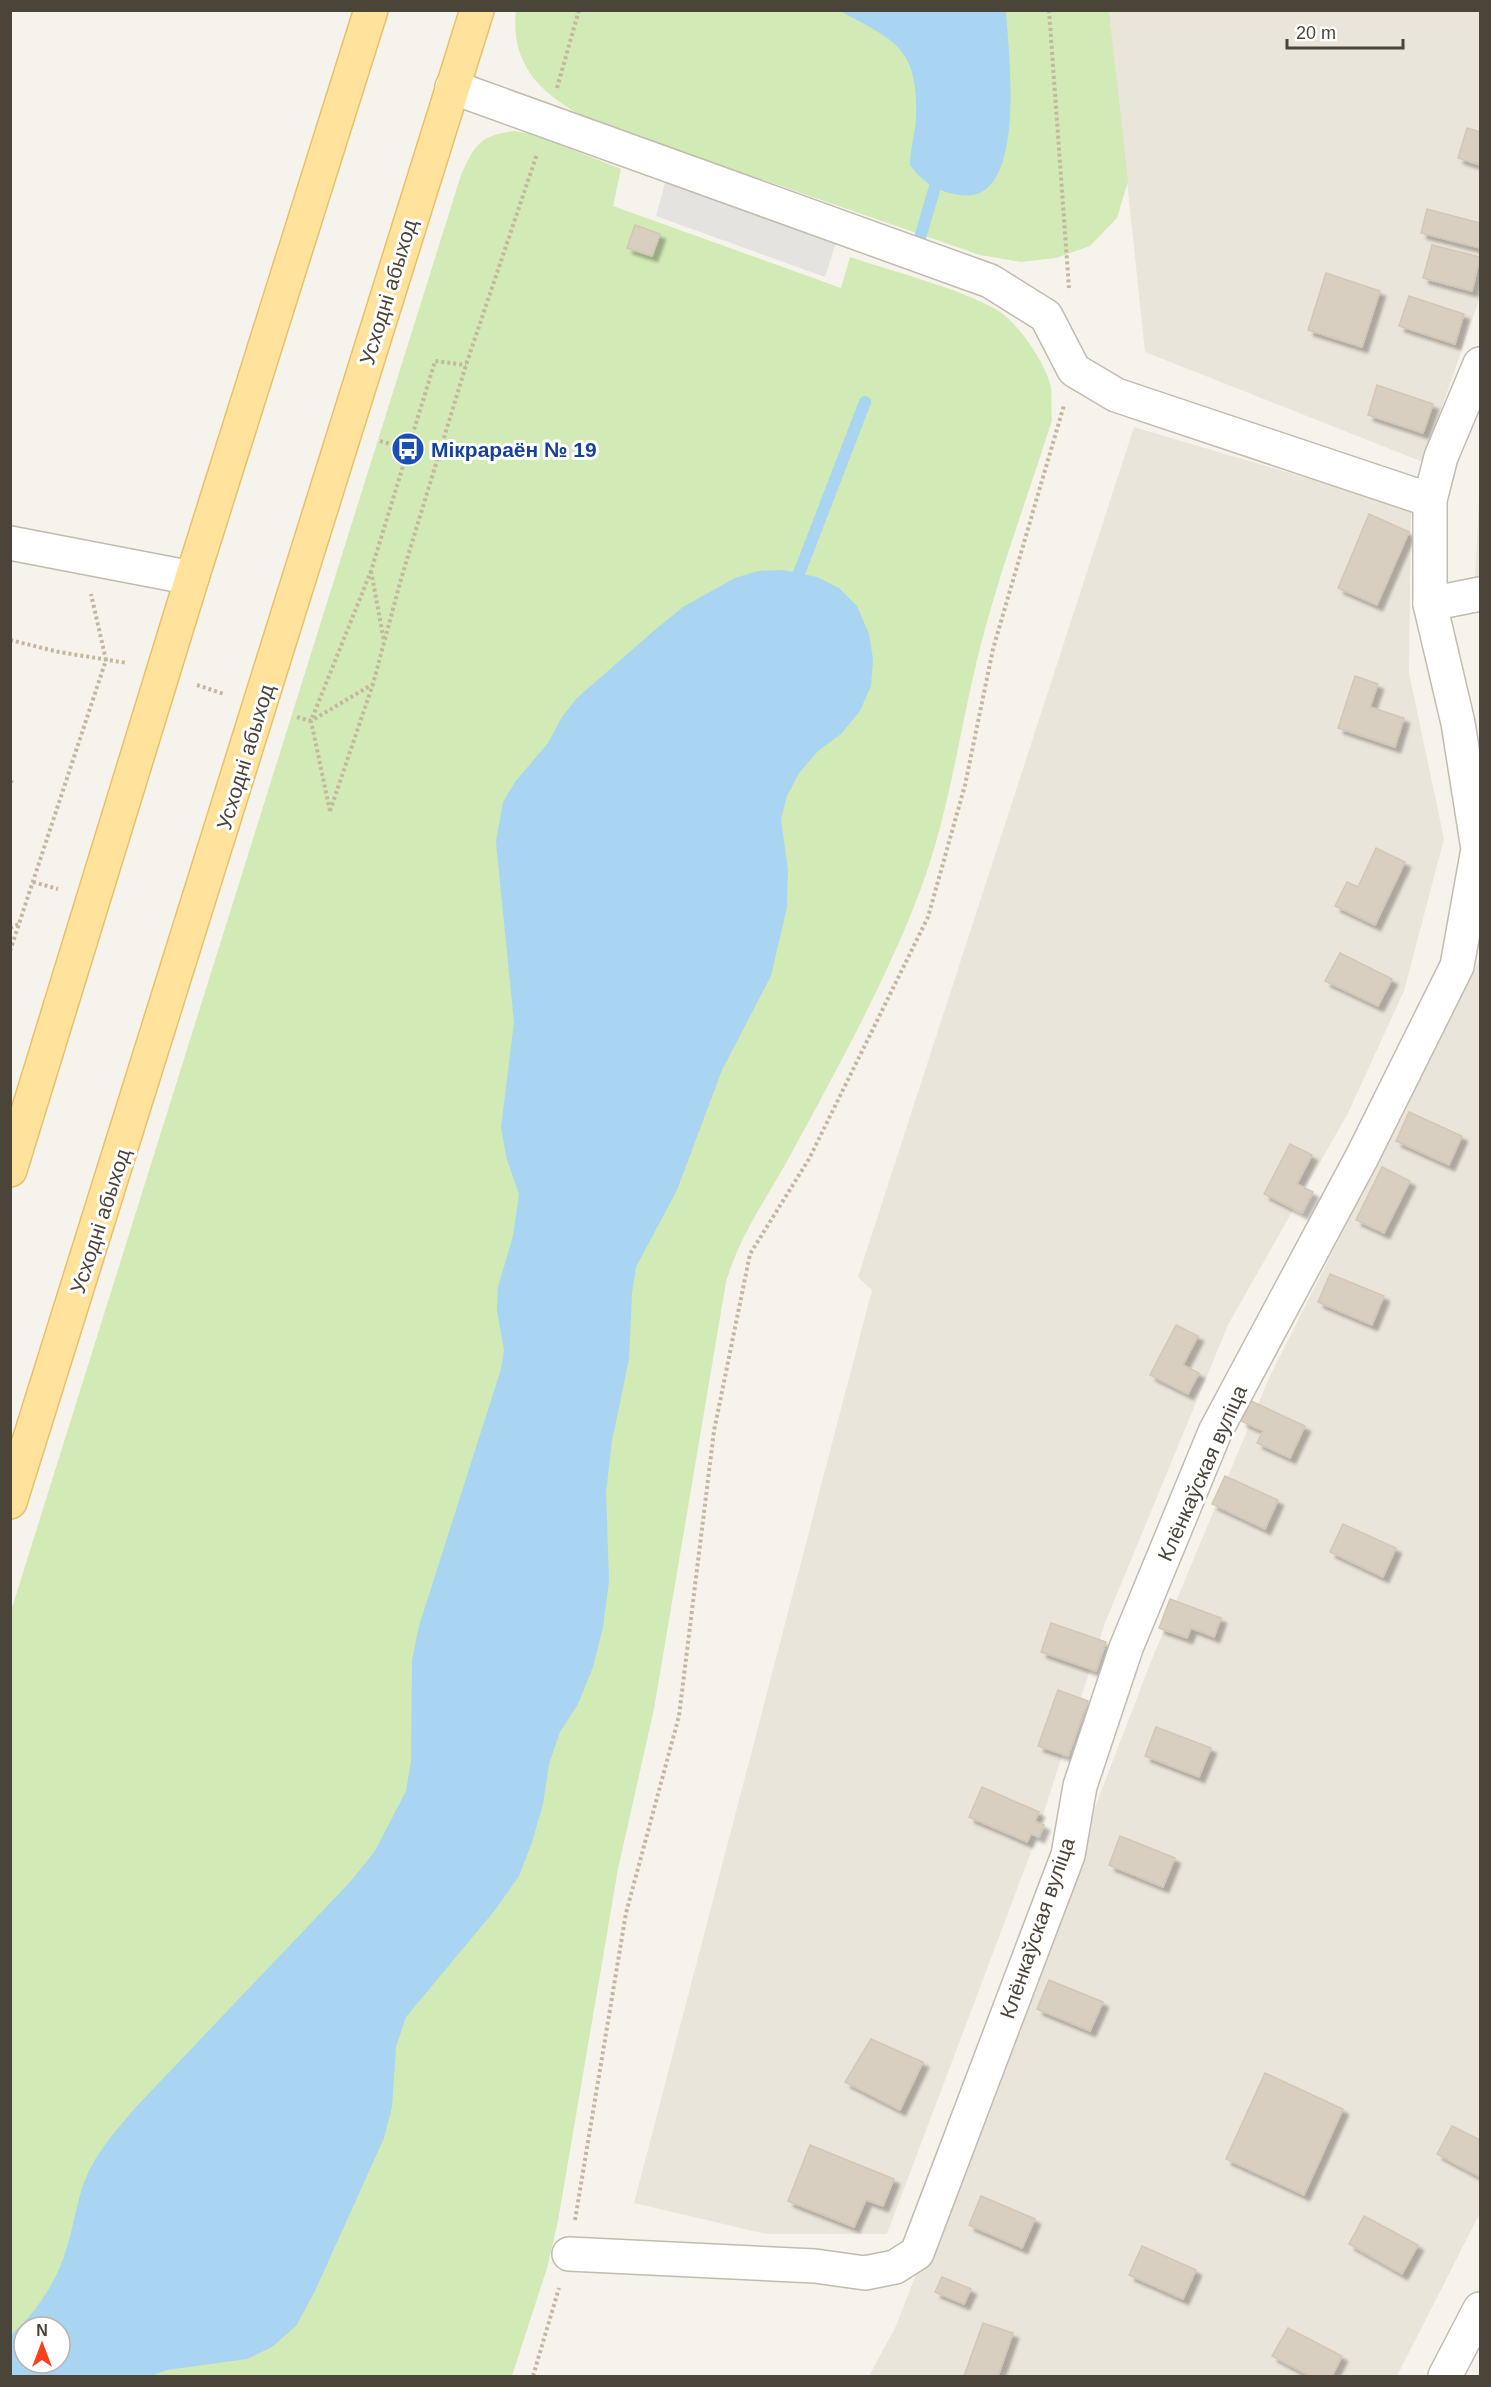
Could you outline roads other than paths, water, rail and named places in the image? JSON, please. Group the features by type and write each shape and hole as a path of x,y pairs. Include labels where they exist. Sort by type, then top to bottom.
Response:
{"main road":[{"path":"10,1170 192,578 372,10"},
{"name":"Усходні абыход","path":"10,1502 477,10"}],"street":[{"path":"452,87 990,281 1046,315 1074,370 1116,395 1430,500"},
{"name":"Клёнкаўская вуліца","path":"569,2254 815,2265 865,2272 895,2267 917,2253 1068,1855 1080,1786 1126,1648 1215,1432 1362,1157 1457,966 1478,849 1458,723 1430,604 1430,500 1442,457 1480,364"},
{"path":"10,543 192,578"},
{"path":"1430,604 1480,594"},
{"path":"1445,2376 1480,2309"}],"water":[{"path":"840,11 1006,11 1011,89 1010,121 1005,152 997,176 982,192 960,195 945,192 926,182 910,165 916,119 916,95 908,62 889,40"},
{"path":"783,570 817,577 839,588 857,606 869,634 873,659 871,686 860,711 841,734 818,751 799,773 787,796 781,819 788,870 787,907 771,976 722,1070 677,1190 636,1267 632,1293 629,1359 612,1441 606,1492 609,1581 603,1627 593,1667 578,1704 560,1732 549,1764 543,1804 519,1876 495,1910 406,2017 396,2047 392,2107 384,2138 315,2291 296,2326 272,2347 247,2359 167,2370 151,2376 11,2376 12,2334 12,2375 72,2375 72,2315 30,2315 38,2306 58,2272 70,2238 82,2189 99,2154 135,2108 351,1881 375,1851 406,1791 411,1761 412,1660 419,1626 501,1369 504,1350 497,1311 498,1287 513,1236 519,1194 507,1160 501,1128 514,1022 496,842 503,802 515,782 548,743 562,717 577,698 683,607 735,578 758,571"}],"waterway":[{"path":"917,248 939,173"},
{"path":"793,589 865,402"}],"place":[{"name":"Мікрараён № 19","path":"408,449"}]}
